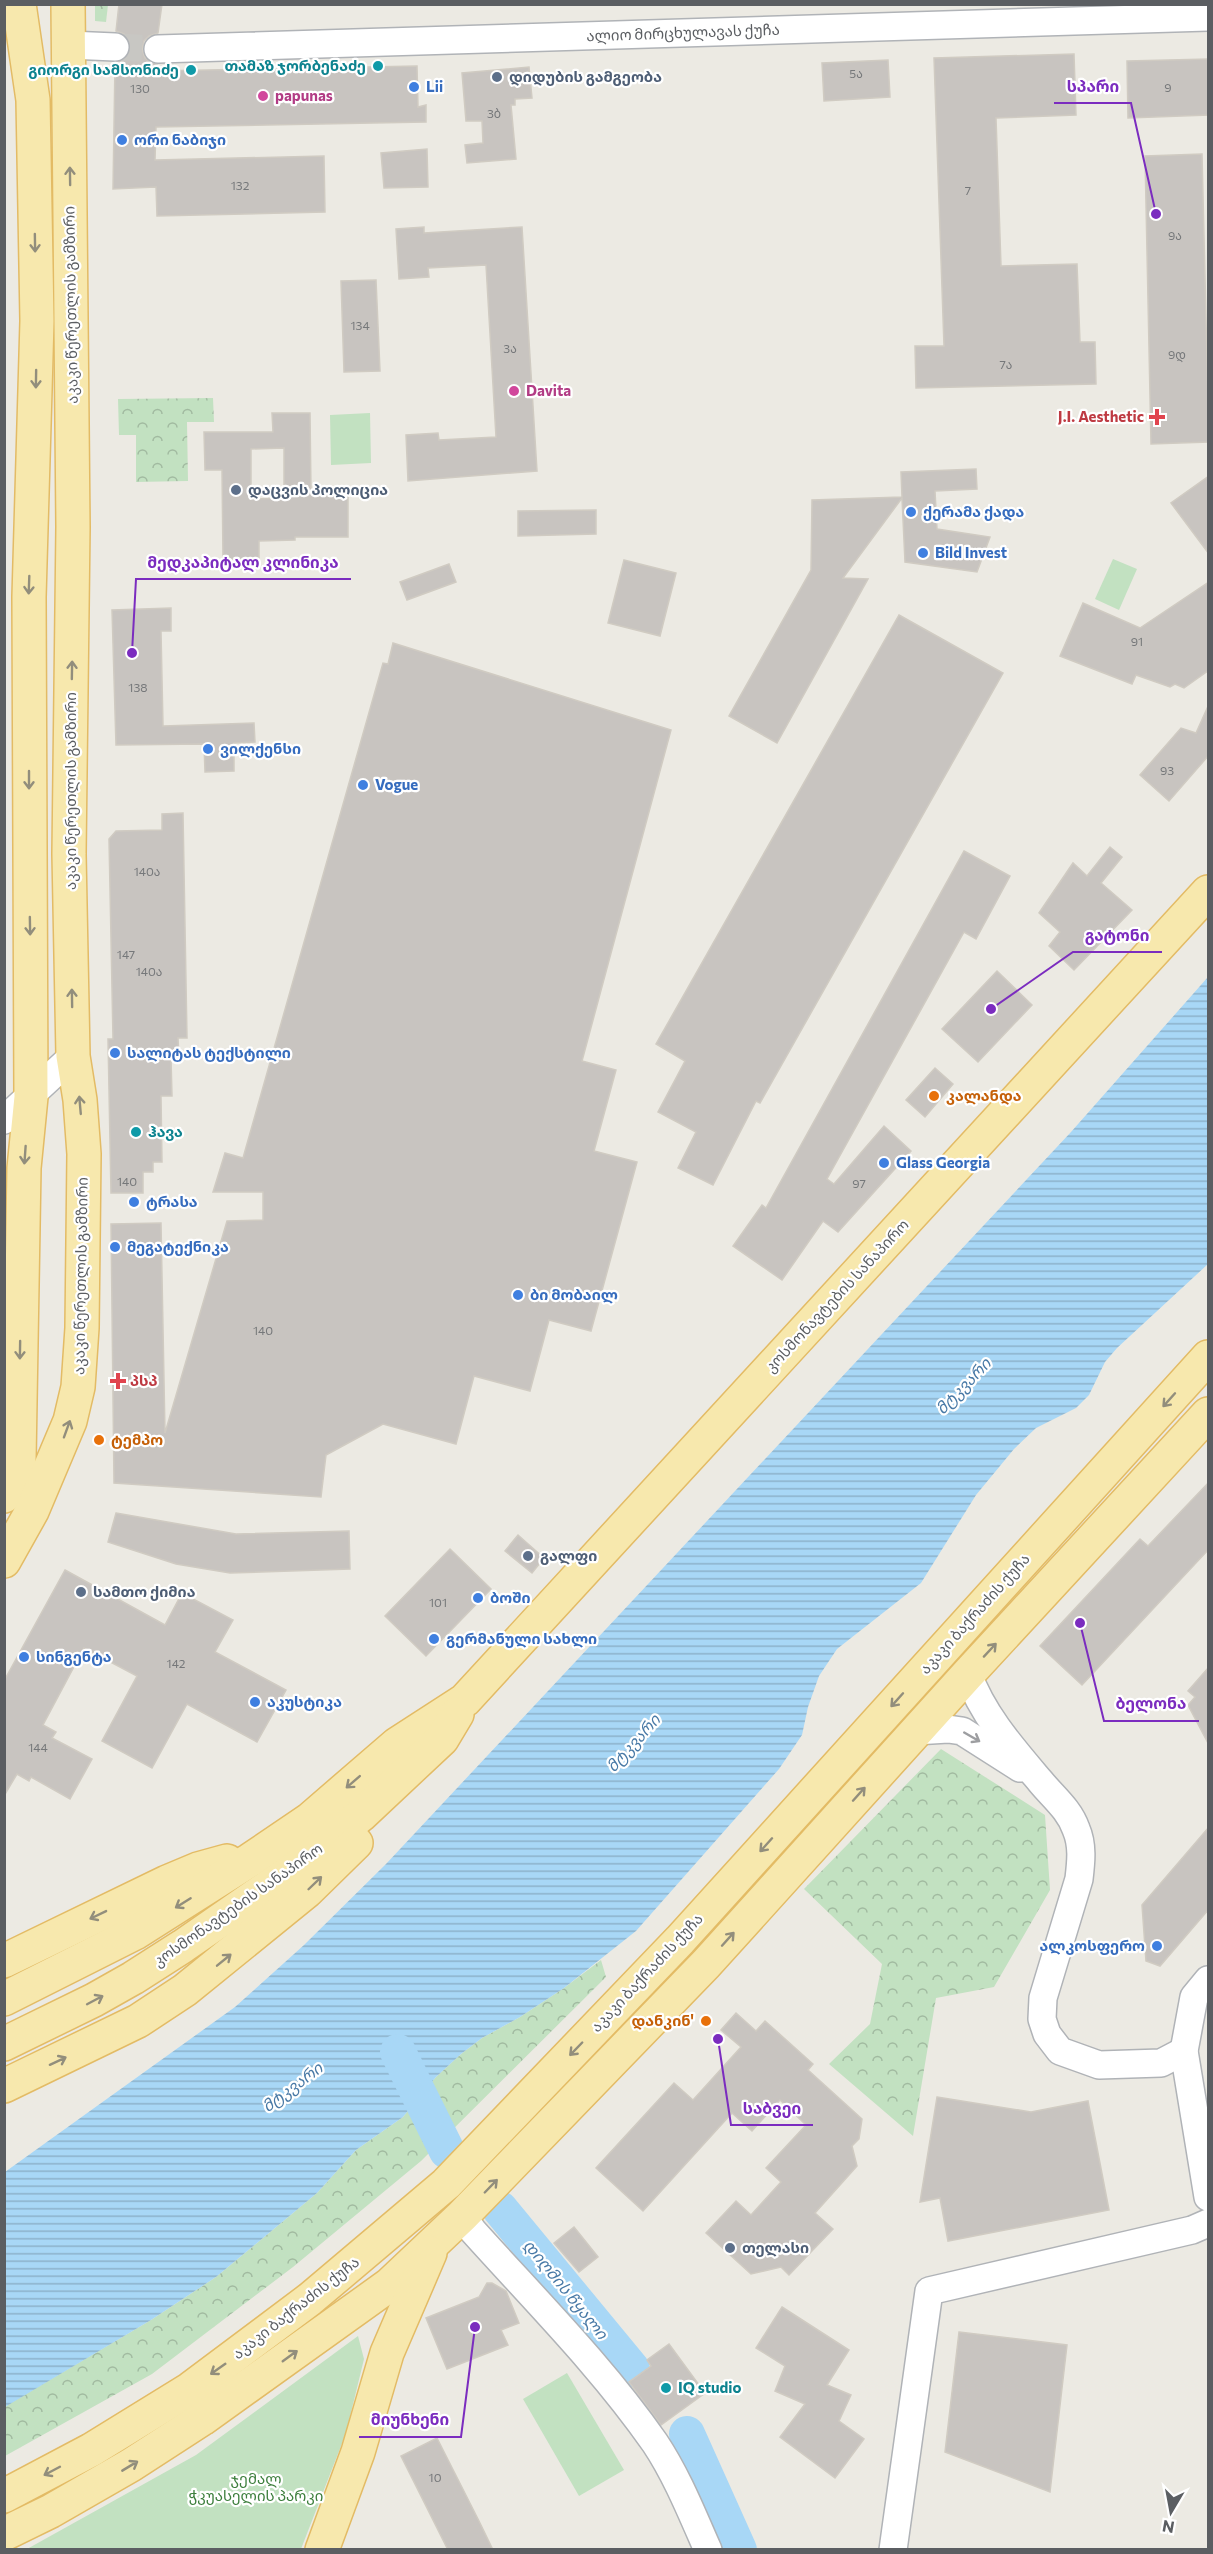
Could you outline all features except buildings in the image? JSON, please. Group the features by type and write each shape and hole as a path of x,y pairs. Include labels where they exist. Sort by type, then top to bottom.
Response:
{"main road":[{"path":"4,1496 12,1448 24,1168 31,1097 28,597 18,527 37,321 33,100 19,4"},
{"name":"აკაკი წერეთლის გამზირი","path":"4,1560 32,1511 70,1421 78,1387 82,1328 84,1154 80,1100 73,1056 69,854 73,527 68,4"},
{"path":"18,527 73,527"},
{"name":"კოსმონავტების სანაპირო","path":"4,2044 94,2000 133,1978 273,1884 361,1815 442,1739 465,1700 1209,892"},
{"name":"აკაკი ბაქრაძის ქუჩა","path":"4,2496 91,2450 190,2389 310,2299 446,2184 680,1940 1209,1357"},
{"path":"4,2534 51,2511 131,2465 202,2419 388,2284 462,2216 706,1964 915,1731 1209,1414"},
{"name":"კოსმონავტების სანაპირო","path":"4,1999 135,1933 250,1860 309,1820 397,1744 465,1700"},
{"path":"4,2086 138,2021 185,1990 307,1891 354,1846 403,1795 442,1739"},
{"path":"4,1961 198,1869 235,1859 250,1860 267,1874 273,1884 270,1921"},
{"path":"321,2550 358,2452 387,2353 435,2241"},
{"path":"380,2242 377,2254 388,2284 391,2313 387,2353"},
{"path":"336,2323 355,2319 366,2321 376,2329 387,2353"}],"street":[{"name":"ალიო მირცხულავას ქუჩა","path":"158,49 1132,12 1209,17"},
{"path":"69,45 116,47"},
{"path":"4,1119 31,1097 73,1056"},
{"path":"968,1674 975,1696 981,1705 1041,1782 1069,1813 1078,1836 1082,1860 1079,1879 1043,1998 1042,2019 1047,2034 1060,2050 1099,2065 1161,2062 1184,2051"},
{"path":"915,1731 948,1729 962,1731 1041,1782"},
{"path":"680,1940 706,1964"},
{"path":"1209,1980 1194,1997 1184,2051 1209,2197"},
{"path":"462,2216 616,2392 656,2445 688,2504 708,2550"},
{"path":"893,2550 929,2291 1192,2230 1209,2223"}],"green space":[{"path":"95,5 108,5 106,22 95,21"},
{"path":"213,398 214,422 187,422 188,481 136,482 136,435 119,435 118,399"},
{"path":"370,413 371,463 331,465 330,415"},
{"path":"1113,559 1137,569 1119,610 1095,599"},
{"path":"941,1749 1045,1815 1050,1890 994,1987 936,1998 913,2136 829,2064 870,2024 882,1964 804,1889"},
{"path":"601,1960 606,1977 421,2161 293,2267 152,2374 5,2456 4,2407 151,2320 216,2277 317,2193 356,2150 403,2117 436,2077 461,2054 482,2038 520,2017 564,1988"},
{"name":"ჯემალ ჭკუასელის პარკი","path":"358,2336 364,2359 346,2433 301,2549 27,2549 196,2455"},
{"path":"567,2373 624,2470 579,2496 523,2399"}],"water":[{"name":"მტკვარი","path":"1208,977 1208,1264 1117,1348 1105,1362 1089,1395 1076,1408 1036,1428 1014,1449 976,1495 921,1583 837,1649 819,1676 808,1707 802,1735 779,1769 636,1931 564,1988 520,2017 482,2038 461,2054 436,2077 403,2117 356,2150 317,2193 216,2277 151,2320 5,2407 5,2172 235,2007 304,1945 386,1864 1071,1132"}],"waterway":[{"name":"დიღმის წყალი","path":"398,2052 447,2151"},
{"name":"დიღმის წყალი","path":"500,2209 632,2369"},
{"name":"დიღმის წყალი","path":"687,2434 739,2550"}],"tunnel":[{"path":"115,47 158,49"}],"place":[{"name":"თამაზ ჯორბენაძე","path":"378,66"},
{"name":"გიორგი სამსონიძე","path":"191,70"},
{"name":"დიდუბის გამგეობა","path":"497,77"},
{"name":"Lii","path":"414,87"},
{"name":"papunas","path":"263,96"},
{"name":"ორი ნაბიჯი","path":"122,140"},
{"name":"სპარი","path":"1156,214"},
{"name":"Davita","path":"514,391"},
{"name":"J.I. Aesthetic","path":"1157,417"},
{"name":"დაცვის პოლიცია","path":"236,490"},
{"name":"ქერამა ქადა","path":"911,512"},
{"name":"Bild Invest","path":"923,553"},
{"name":"მედკაპიტალ კლინიკა","path":"132,653"},
{"name":"ვილქენსი","path":"208,749"},
{"name":"Vogue","path":"363,785"},
{"name":"გატონი","path":"991,1009"},
{"name":"სალიტას ტექსტილი","path":"115,1053"},
{"name":"კალანდა","path":"934,1096"},
{"name":"ჰავა","path":"136,1132"},
{"name":"Glass Georgia","path":"884,1163"},
{"name":"ტრასა","path":"134,1202"},
{"name":"მეგატექნიკა","path":"115,1247"},
{"name":"ბი მობაილ","path":"518,1295"},
{"name":"პსპ","path":"118,1381"},
{"name":"ტემპო","path":"99,1440"},
{"name":"გალფი","path":"528,1556"},
{"name":"სამთო ქიმია","path":"81,1592"},
{"name":"ბოში","path":"478,1598"},
{"name":"ბელონა","path":"1080,1623"},
{"name":"გერმანული სახლი","path":"434,1639"},
{"name":"სინგენტა","path":"24,1657"},
{"name":"აკუსტიკა","path":"255,1702"},
{"name":"ალკოსფერო","path":"1157,1946"},
{"name":"დანკინ'","path":"706,2021"},
{"name":"საბვეი","path":"718,2039"},
{"name":"თელასი","path":"730,2248"},
{"name":"მიუნხენი","path":"475,2327"},
{"name":"IQ studio","path":"666,2388"}]}
